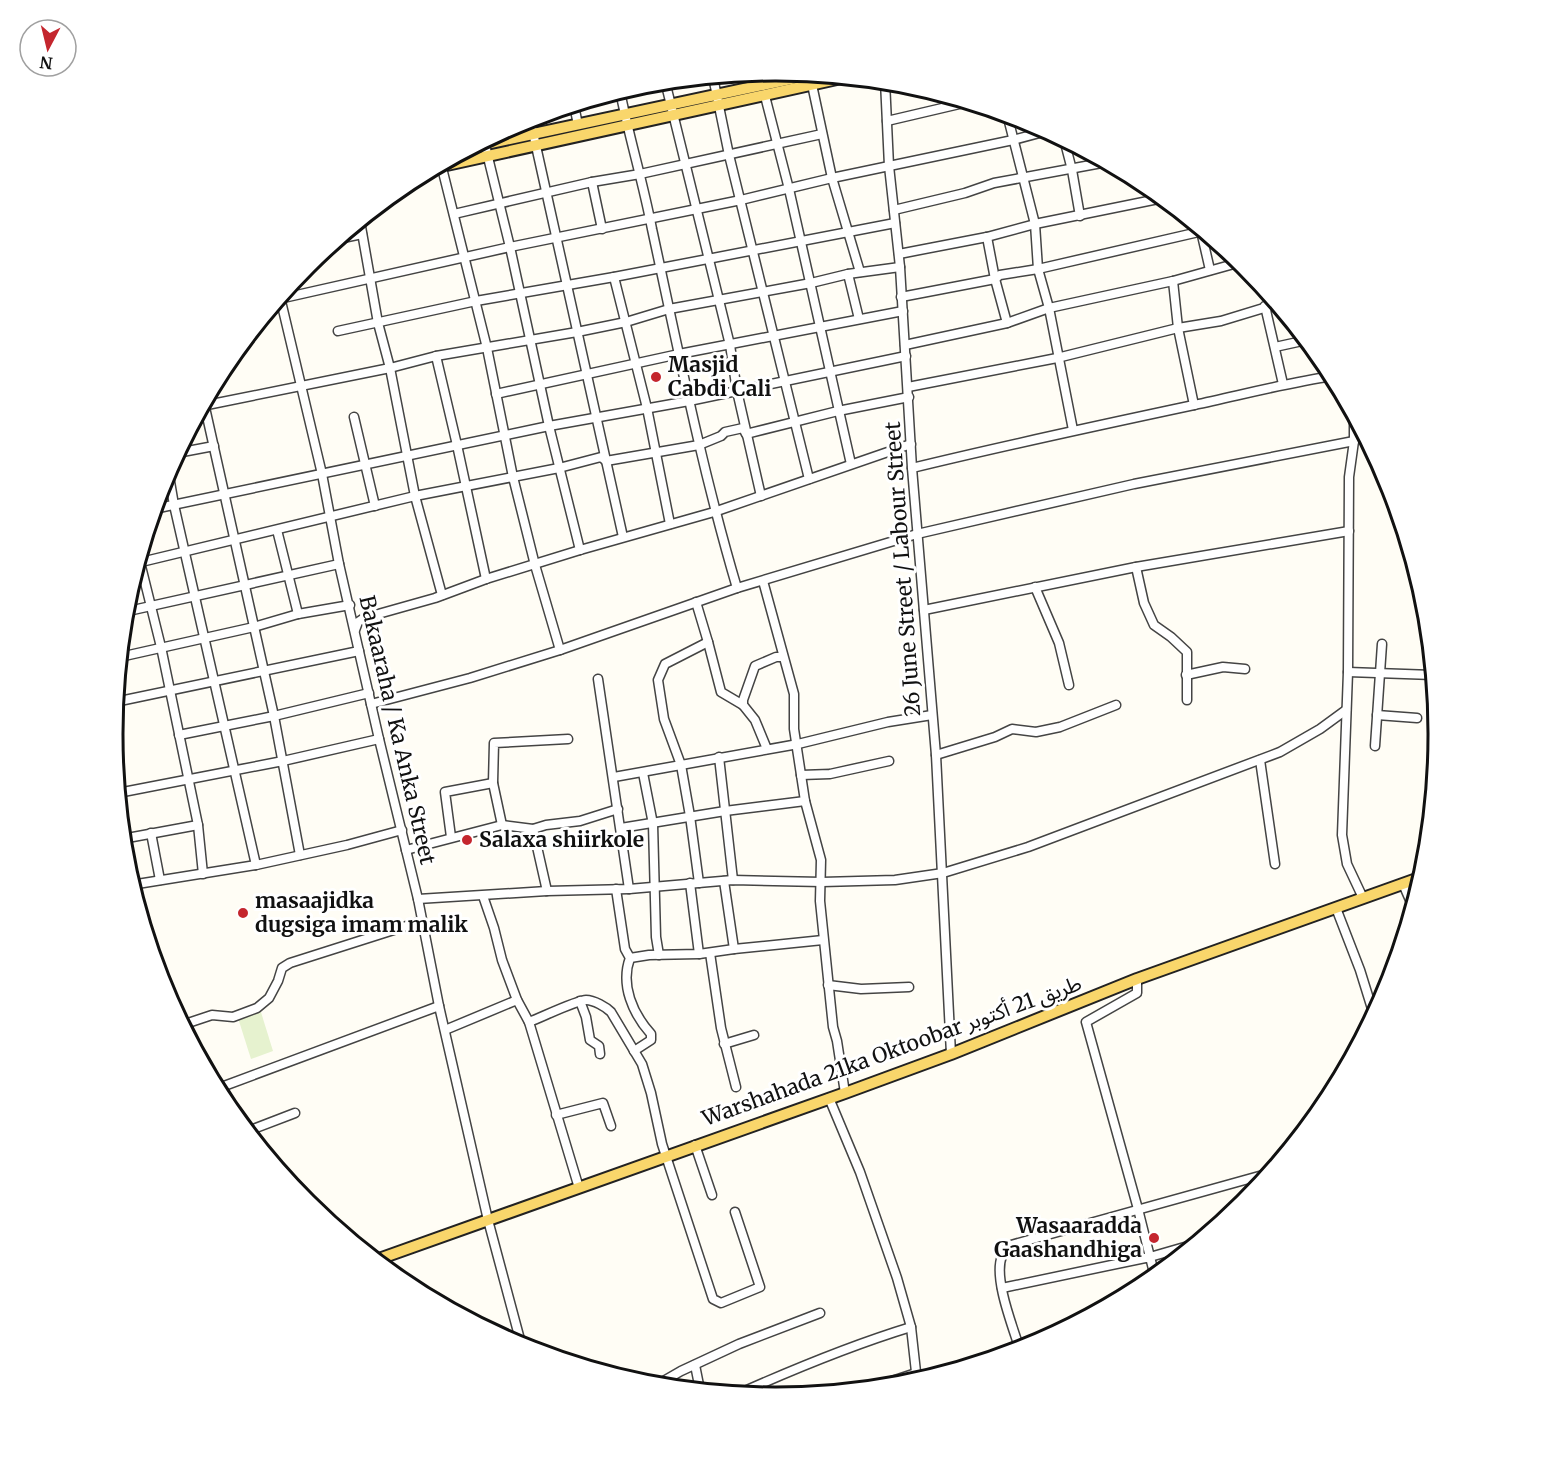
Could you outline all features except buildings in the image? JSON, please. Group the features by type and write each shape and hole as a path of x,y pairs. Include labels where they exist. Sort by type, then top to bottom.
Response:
{"main road":[{"path":"492,146 672,111 796,81"},
{"path":"534,139 578,125 625,120"},
{"name":"Warshahada 21ka Oktoobar طريق 21 أكتوبر","path":"385,1257 951,1054 1137,980 1411,881"}],"street":[{"path":"761,81 789,189 851,464"},
{"path":"812,82 832,178 860,272"},
{"path":"714,84 808,479"},
{"path":"667,91 730,345 736,391 761,496"},
{"name":"26 June Street / Labour Street","path":"886,91 889,166 899,254 912,468 936,755 951,1054"},
{"path":"621,100 714,512 737,588"},
{"path":"887,121 953,106"},
{"path":"576,113 578,125"},
{"path":"1009,125 1035,224 1038,269 1049,308 1057,358 1073,430"},
{"path":"532,129 623,537"},
{"path":"454,214 592,182 822,134"},
{"path":"292,295 465,259 510,247 741,200 1033,135"},
{"path":"485,149 580,550"},
{"path":"1067,149 1080,216"},
{"path":"894,210 965,193 994,183 1096,165"},
{"path":"441,173 476,301 513,477 535,565 560,650"},
{"path":"592,182 602,229"},
{"path":"899,254 1151,201"},
{"path":"338,331 476,301 614,278 895,223"},
{"path":"361,230 378,323 390,368 415,496 442,595"},
{"path":"902,297 995,279 1000,275 1038,269 1194,233"},
{"path":"354,236 362,234"},
{"path":"987,237 1007,323"},
{"path":"1204,241 1210,270"},
{"path":"905,345 1007,323 1049,308 1229,265"},
{"path":"212,403 390,368 436,356 626,322 669,309 860,272 900,267"},
{"path":"849,274 859,319"},
{"path":"614,278 647,408 670,524"},
{"path":"1173,280 1178,328 1194,405"},
{"path":"908,387 1057,358 1178,328 1221,321 1268,305"},
{"name":"Bakaaraha / Ka Anka Street","path":"282,306 322,474 339,564 379,739 418,899 439,1006 488,1220 518,1334"},
{"path":"1265,306 1283,384"},
{"path":"496,394 679,354 903,311"},
{"path":"1275,347 1298,342"},
{"path":"436,356 458,445 486,579"},
{"path":"163,508 503,435 689,401 906,356"},
{"path":"912,468 1073,430 1283,384 1322,378"},
{"path":"746,434 838,411 909,397"},
{"path":"206,414 265,671 300,855"},
{"path":"354,417 375,506"},
{"path":"147,559 465,485 559,468 601,457 606,461 699,445 725,432 743,428 746,434"},
{"path":"1354,432 1349,477 1348,672 1342,835 1347,864 1363,898"},
{"path":"371,704 470,678 560,650 737,588 917,534 1134,484 1354,441"},
{"path":"355,631 358,622 363,618 623,537 714,512 911,444"},
{"path":"187,451 214,446"},
{"path":"171,487 256,865"},
{"path":"277,530 298,614"},
{"path":"924,610 1136,567 1349,531"},
{"path":"135,610 339,564"},
{"path":"1136,567 1144,603 1154,625 1172,637 1187,652 1187,700"},
{"path":"143,575 161,647 189,780 198,825 203,874"},
{"path":"762,582 794,694 794,729 801,775 821,860 820,901 823,940 833,1027 844,1093"},
{"path":"1035,587 1056,634 1070,685"},
{"path":"696,602 720,692 743,705 755,720 767,749"},
{"path":"127,655 254,627 298,614 350,605"},
{"path":"699,954 690,816 681,765 664,719 658,680 666,664 708,642"},
{"path":"1375,746 1382,644"},
{"path":"124,700 359,651"},
{"path":"743,705 755,666 776,657 783,657"},
{"path":"1186,675 1223,667 1245,669"},
{"path":"1348,672 1425,675"},
{"path":"598,679 629,889"},
{"path":"179,735 274,716 369,693"},
{"path":"936,755 995,737 1012,729 1036,732 1060,727 1116,705"},
{"path":"418,899 547,891 629,889 728,880 822,882 895,880 943,873 1028,847 1260,760 1296,744 1346,710"},
{"path":"614,777 798,744 888,722 932,715"},
{"path":"1377,715 1417,718"},
{"path":"125,793 379,739"},
{"path":"502,825 493,783 494,743 568,739"},
{"path":"719,757 734,949"},
{"path":"1260,760 1275,864"},
{"path":"801,775 830,774 889,761"},
{"path":"643,773 653,824 656,937 659,955"},
{"path":"451,837 445,792 493,783"},
{"path":"621,828 690,816 806,801"},
{"path":"406,850 502,825 533,829 580,821 618,809"},
{"path":"131,837 198,825"},
{"path":"533,829 547,891"},
{"path":"140,884 256,865 402,830"},
{"path":"151,833 160,880"},
{"path":"1403,884 1408,895"},
{"path":"616,889 624,949 630,958"},
{"path":"483,896 502,960 517,1000 529,1022 579,1188"},
{"path":"1336,908 1370,1003"},
{"path":"190,1022 212,1015 233,1017 257,1008 269,998 282,968 290,963 422,921"},
{"path":"630,958 710,953 823,940"},
{"path":"710,953 724,1044 736,1087"},
{"path":"630,958 626,968 626,987 634,1009 652,1036 651,1040 634,1051"},
{"path":"1137,980 1137,993 1086,1022 1153,1267"},
{"path":"828,985 861,989 909,987"},
{"path":"446,1030 517,1000"},
{"path":"529,1022 580,1001 588,1000 607,1008 642,1064 666,1155 713,1299 722,1303 760,1287 735,1212"},
{"path":"580,1001 586,1017 590,1040 598,1046 600,1054"},
{"path":"226,1085 439,1006"},
{"path":"724,1044 754,1035"},
{"path":"829,1098 867,1191 911,1327 916,1371"},
{"path":"556,1115 603,1103 611,1126"},
{"path":"255,1128 295,1113"},
{"path":"695,1145 712,1196"},
{"path":"1017,1340 1002,1288 999,1267 1002,1255 1011,1245 1255,1177"},
{"path":"1002,1288 1176,1249"},
{"path":"669,1377 739,1344 820,1313"},
{"path":"755,1387 878,1337 911,1327"},
{"path":"696,1365 699,1382"}],"green space":[{"path":"260,1009 273,1051 251,1059 238,1018"}],"place":[{"name":"Masjid Cabdi Cali","path":"656,377"},
{"name":"Salaxa shiirkole","path":"467,840"},
{"name":"masaajidka dugsiga imam malik","path":"243,913"},
{"name":"Wasaaradda Gaashandhiga","path":"1154,1238"}]}
